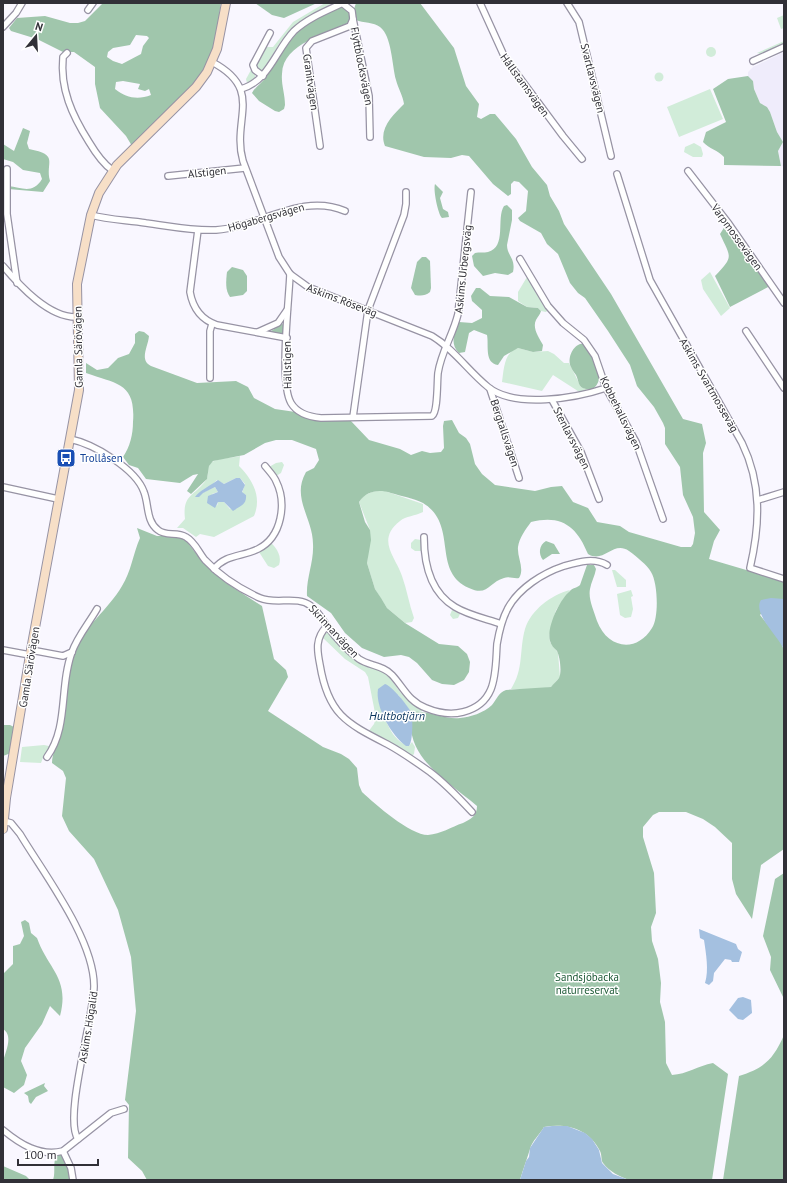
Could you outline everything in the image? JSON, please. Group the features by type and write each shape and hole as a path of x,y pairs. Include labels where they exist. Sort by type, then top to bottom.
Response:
{"street":[{"path":"3,27 16,13 22,3"},
{"path":"88,10 93,3"},
{"name":"Gamla Särövägen","path":"3,825 30,652 79,390 77,317 79,271 91,215 99,193 112,170 196,87 212,62 220,38 226,3"},
{"path":"212,62 230,74 237,81 241,89 252,85 263,76 282,46 298,28 317,15 342,3 350,8 353,19"},
{"name":"Hållstamsvägen","path":"480,3 505,58 582,159"},
{"name":"Svartlavsvägen","path":"568,3 579,22 611,156"},
{"name":"Flyttblocksvägen","path":"353,19 369,96 370,137"},
{"name":"Granitvägen","path":"320,146 306,48 312,41 348,27 353,19"},
{"path":"263,76 255,70 253,65 270,33"},
{"path":"753,61 784,47"},
{"path":"67,53 63,57 62,74 69,106 93,148 112,170"},
{"name":"Askims Röseväg","path":"241,89 243,100 240,147 245,168 279,257 290,274 308,288 432,336 445,345 490,389 518,398 552,400 582,395 606,388"},
{"name":"Alstigen","path":"168,176 245,168"},
{"path":"7,169 7,214 17,283"},
{"name":"Varpmossevägen","path":"688,171 729,224 784,303"},
{"name":"Askims Svartmosseväg","path":"617,174 650,280 742,444 754,471 758,500 757,533 750,568 784,579"},
{"path":"353,417 368,310 404,215 406,192"},
{"name":"Askims Urbergsväg","path":"435,414 439,367 445,345 453,332 458,314 471,192"},
{"name":"Högabergsvägen","path":"91,215 198,230 227,228 264,219 308,205 327,205 346,212"},
{"path":"198,230 190,292 197,311 205,320 212,324 287,338"},
{"name":"Kobbehallsvägen","path":"520,259 548,306 592,350 606,388 636,442 663,519"},
{"path":"3,266 17,283 30,295 65,316 77,317"},
{"name":"Hällstigen","path":"290,274 286,387 289,399 294,407 302,413 317,418 430,416 435,414"},
{"path":"256,332 265,331 278,323 284,317 288,306"},
{"path":"210,378 210,331 212,324"},
{"path":"746,331 784,388"},
{"name":"Bergtallsvägen","path":"490,389 519,478"},
{"name":"Stenlavsvägen","path":"552,400 581,452 599,499"},
{"name":"Skrinnarvägen","path":"70,439 79,441 102,452 139,482 144,491 149,518 153,526 164,533 186,536 214,569 240,588 264,600 278,602 300,601 309,604 343,645 360,660 390,672 403,691 416,703 431,710 447,714 467,710 480,703 488,694 495,679 497,643 502,624 509,606 516,597 532,583 548,573 585,561 599,561 607,565"},
{"path":"214,569 226,559 261,548 268,542 276,530 281,515 282,499 276,481 265,466"},
{"path":"3,487 58,499"},
{"path":"758,500 784,492"},
{"path":"424,537 424,553 427,570 432,582 444,598 461,610 502,624"},
{"path":"47,757 54,746 59,732 64,686 72,652 97,609"},
{"path":"327,626 318,640 318,657 326,691 338,713 356,729 395,749 430,772 472,812"},
{"path":"3,650 63,656 72,652"},
{"name":"Askims Högalid","path":"3,825 11,823 20,834 71,918 84,941 89,956 94,985 93,1007 74,1112 74,1130 78,1139"},
{"path":"3,1130 16,1140 32,1149 53,1152 63,1151 111,1113 124,1109"},
{"path":"63,1151 71,1168 73,1180"}],"shaded area":[{"path":"784,52 784,167 781,166 778,151 783,142 777,132 770,112 767,107 760,103 754,89 753,81 748,76 748,72 753,67"}],"green space":[{"path":"103,3 221,3 216,42 210,58 202,72 192,86 132,146 126,136 100,108 95,84 95,67 74,52 63,52 37,39 11,31 9,28 17,18 45,16 70,23 85,21","holes":["136,35 147,36 149,38 143,46 141,54 122,64 107,57 108,52 113,48 130,45","123,81 140,84 138,89 145,91 149,89 151,95 137,98 123,94 115,89 116,82"]},
{"path":"255,3 317,3 284,18 272,15"},
{"path":"325,3 333,3 310,15 290,31 279,44 263,70 258,70 256,66 265,47 273,47 293,22"},
{"name":"Sandsjöbacka naturreservat","path":"356,3 420,3 454,48 466,86 479,104 477,117 481,119 490,114 495,114 516,139 532,167 547,185 550,196 559,211 564,224 611,294 683,419 702,424 706,443 703,453 704,512 720,530 714,541 709,559 784,581 784,599 774,599 760,615 780,640 784,650 784,849 761,865 752,919 736,894 732,879 732,843 715,827 703,819 686,812 659,812 653,815 643,827 643,837 654,873 656,913 651,927 652,941 658,959 661,983 660,1002 665,1022 666,1063 672,1075 713,1063 728,1074 712,1180 629,1180 609,1169 602,1162 600,1151 590,1137 576,1129 561,1126 544,1127 534,1140 520,1180 147,1180 142,1171 128,1158 129,1105 125,1100 136,1011 131,957 118,910 94,859 69,831 62,816 66,778 63,771 52,763 62,724 68,672 74,653 78,643 90,626 110,603 125,581 140,538 137,528 157,536 174,536 185,539 198,556 226,583 262,606 274,659 286,670 288,677 268,711 323,747 349,759 357,768 359,785 362,792 403,825 421,834 428,835 442,832 469,820 475,815 477,806 430,767 421,755 414,743 411,729 412,713 421,712 454,718 464,717 477,714 485,710 492,705 501,693 506,690 551,687 560,675 560,661 557,651 550,641 549,635 552,622 562,600 571,590 580,585 587,565 594,565 596,569 591,586 590,597 597,621 608,637 615,642 630,644 638,642 645,636 652,628 656,617 657,600 655,584 651,572 632,553 623,548 618,548 599,556 588,554 579,536 573,530 560,521 551,520 531,522 523,534 518,547 521,567 521,574 519,578 504,578 480,591 469,588 458,580 451,571 447,559 440,523 434,512 423,503 415,500 382,491 369,493 359,502 365,522 370,530 371,540 367,563 375,589 387,608 405,623 439,644 458,646 467,654 470,662 469,672 464,680 454,685 442,684 432,680 417,663 409,657 401,655 384,657 362,648 345,633 331,613 307,596 313,544 310,525 304,508 301,491 302,481 306,472 314,468 319,460 316,449 292,440 276,440 265,443 244,455 213,461 209,466 207,479 191,494 187,491 198,474 193,475 180,483 146,479 138,468 129,465 123,457 132,436 133,427 133,409 128,392 115,383 86,373 86,363 97,370 108,368 118,358 129,354 135,343 135,334 139,331 144,332 149,336 145,360 151,366 197,383 236,381 248,387 254,398 275,409 350,420 369,440 400,449 411,455 422,451 430,453 441,452 444,448 444,421 452,420 459,433 466,438 470,444 475,464 482,474 495,485 535,491 562,486 573,502 588,508 597,522 620,526 629,532 681,547 691,547 693,544 695,533 693,517 683,495 680,467 665,444 665,428 663,423 654,407 637,386 630,365 608,331 585,298 578,293 570,283 558,254 547,244 541,233 520,221 518,218 526,211 528,191 519,182 514,181 511,184 511,194 508,196 493,184 469,156 462,155 451,158 424,157 385,146 383,134 385,128 391,118 404,104 396,80 387,37 378,25 356,20 354,9"},
{"path":"345,7 350,15 348,23 298,47 290,54 284,63 282,78 285,101 284,109 279,112 275,111 259,101 252,93 266,77 296,34 313,20 334,9"},
{"path":"784,15 784,28 781,29 777,18"},
{"path":"784,41 783,44 761,54 757,53"},
{"path":"709,47 713,47 715,48 715,56 709,57 706,54 706,50"},
{"path":"251,70 255,73 255,78 247,83 246,79"},
{"path":"657,73 661,73 663,77 661,81 657,81 655,79 655,75"},
{"path":"748,76 753,81 754,89 760,103 767,107 770,112 777,132 783,142 778,151 781,166 724,165 724,157 703,142 706,132 726,122 713,89 728,79"},
{"path":"710,89 723,119 679,137 667,107"},
{"path":"23,128 30,131 27,143 29,149 45,154 49,160 50,181 43,192 8,189 8,186 23,189 35,187 42,179 40,173 23,170 13,162 3,159 3,144 14,151"},
{"path":"694,143 701,147 703,154 702,157 693,157 684,152 685,147"},
{"path":"435,184 443,192 440,198 443,209 448,212 449,217 442,218 440,216 435,196"},
{"path":"507,205 512,210 512,220 507,249 513,263 513,272 508,275 495,273 483,276 474,266 472,256 475,253 488,252 494,249 499,238 502,211 504,206"},
{"path":"727,223 770,286 730,307 715,276 728,260 729,256 720,234"},
{"path":"422,257 426,257 430,261 431,288 430,292 421,296 415,295 411,288 417,262"},
{"path":"232,267 243,270 247,276 247,291 243,295 230,297 228,294 226,285 227,272"},
{"path":"710,272 730,308 721,316 703,289 701,280"},
{"path":"527,277 548,310 546,312 541,311 538,308 527,307 518,301 518,292"},
{"path":"476,288 480,288 490,296 509,297 527,307 538,308 541,311 536,320 535,326 536,333 543,345 542,351 533,352 518,348 504,356 498,365 494,364 488,353 487,335 474,330 469,333 465,352 459,353 454,345 454,338 459,322 472,323 482,318 482,310 472,301 471,296"},
{"path":"282,324 285,325 284,335 268,333"},
{"path":"580,344 584,344 587,348 599,371 598,382 595,387 591,389 580,386 570,364 570,357 573,350"},
{"path":"518,348 533,352 548,351 564,363 569,363 581,387 588,390 581,393 553,375 542,391 502,382 507,357 513,350"},
{"path":"240,456 239,466 244,471 255,489 257,502 254,516 214,537 200,534 196,537 183,528 177,528 185,519 185,505 187,500 206,480 210,464 218,460","holes":["236,478 240,478 245,484 242,493 246,495 230,509 224,502 218,502 217,506 212,494 218,492 215,487 200,494 217,480 224,484"]},
{"path":"282,462 284,465 281,473 276,476 269,467 276,463"},
{"path":"382,490 423,504 423,512 402,519 393,528 389,535 388,541 389,548 404,581 414,618 412,622 405,623 387,608 375,589 367,563 370,530 359,502 369,493"},
{"path":"415,539 421,540 421,551 415,551 411,548 411,543"},
{"path":"546,541 554,544 560,554 552,554 543,560 540,555 540,550"},
{"path":"271,543 277,550 280,559 279,565 274,568 268,566 259,552"},
{"path":"612,570 615,570 626,580 626,587 617,587"},
{"path":"570,590 556,610 549,635 550,642 558,653 560,677 551,687 540,689 511,689 520,667 523,637 528,622 543,604 563,592"},
{"path":"631,590 633,596 631,597 633,609 631,617 625,618 620,615 617,594"},
{"path":"452,610 460,614 458,618 453,619 450,615"},
{"path":"325,633 328,633 357,661 386,673 401,693 423,711 412,713 398,695 379,703 386,722 393,734 409,746 412,742 415,747 414,754 412,756 368,732 374,724 376,718 368,677 365,672 345,659 322,637"},
{"path":"3,725 10,725 14,727 11,753 3,756"},
{"path":"49,746 50,748 44,755 41,763 20,762 22,747"},
{"path":"784,873 784,999 770,970 771,957 763,936 775,879"},
{"path":"25,920 29,923 31,933 37,938 56,974 62,992 62,1003 60,1016 50,1006 42,1024 25,1048 21,1061 27,1075 24,1085 14,1093 3,1087 3,1062 7,1049 8,1036 3,1029 3,974 13,964 13,946 20,944 24,936 21,922"},
{"path":"784,1035 784,1180 723,1180 739,1076 755,1070 767,1062 776,1051"},
{"path":"45,1083 44,1086 48,1091 36,1097 31,1104 28,1096 24,1093"},
{"path":"57,1155 62,1155 69,1168 69,1180 53,1180"},
{"path":"3,1166 26,1176 30,1180 3,1180"}],"water":[{"path":"236,478 240,478 245,485 242,492 246,495 246,498 242,505 233,511 224,502 218,502 215,508 207,503 208,496 218,492 215,487 203,493 199,497 195,497 202,490 218,480 224,484"},
{"path":"771,598 784,599 784,650 760,612 759,606 761,600"},
{"name":"Hultbotjärn","path":"385,684 395,692 411,712 412,729 409,746 406,746 400,741 385,720 379,704 378,689"},
{"path":"699,929 736,944 738,949 742,952 739,962 732,962 731,960 725,959 714,973 713,981 709,985 705,983 707,973 706,956 704,940 700,938"},
{"path":"743,997 751,1000 752,1013 743,1020 738,1019 729,1010 738,998"},
{"path":"567,1126 585,1133 592,1139 599,1150 602,1163 613,1174 629,1180 520,1180 526,1161 529,1157 530,1148 544,1127"}],"place":[{"name":"Trollåsen","path":"66,458"}]}
